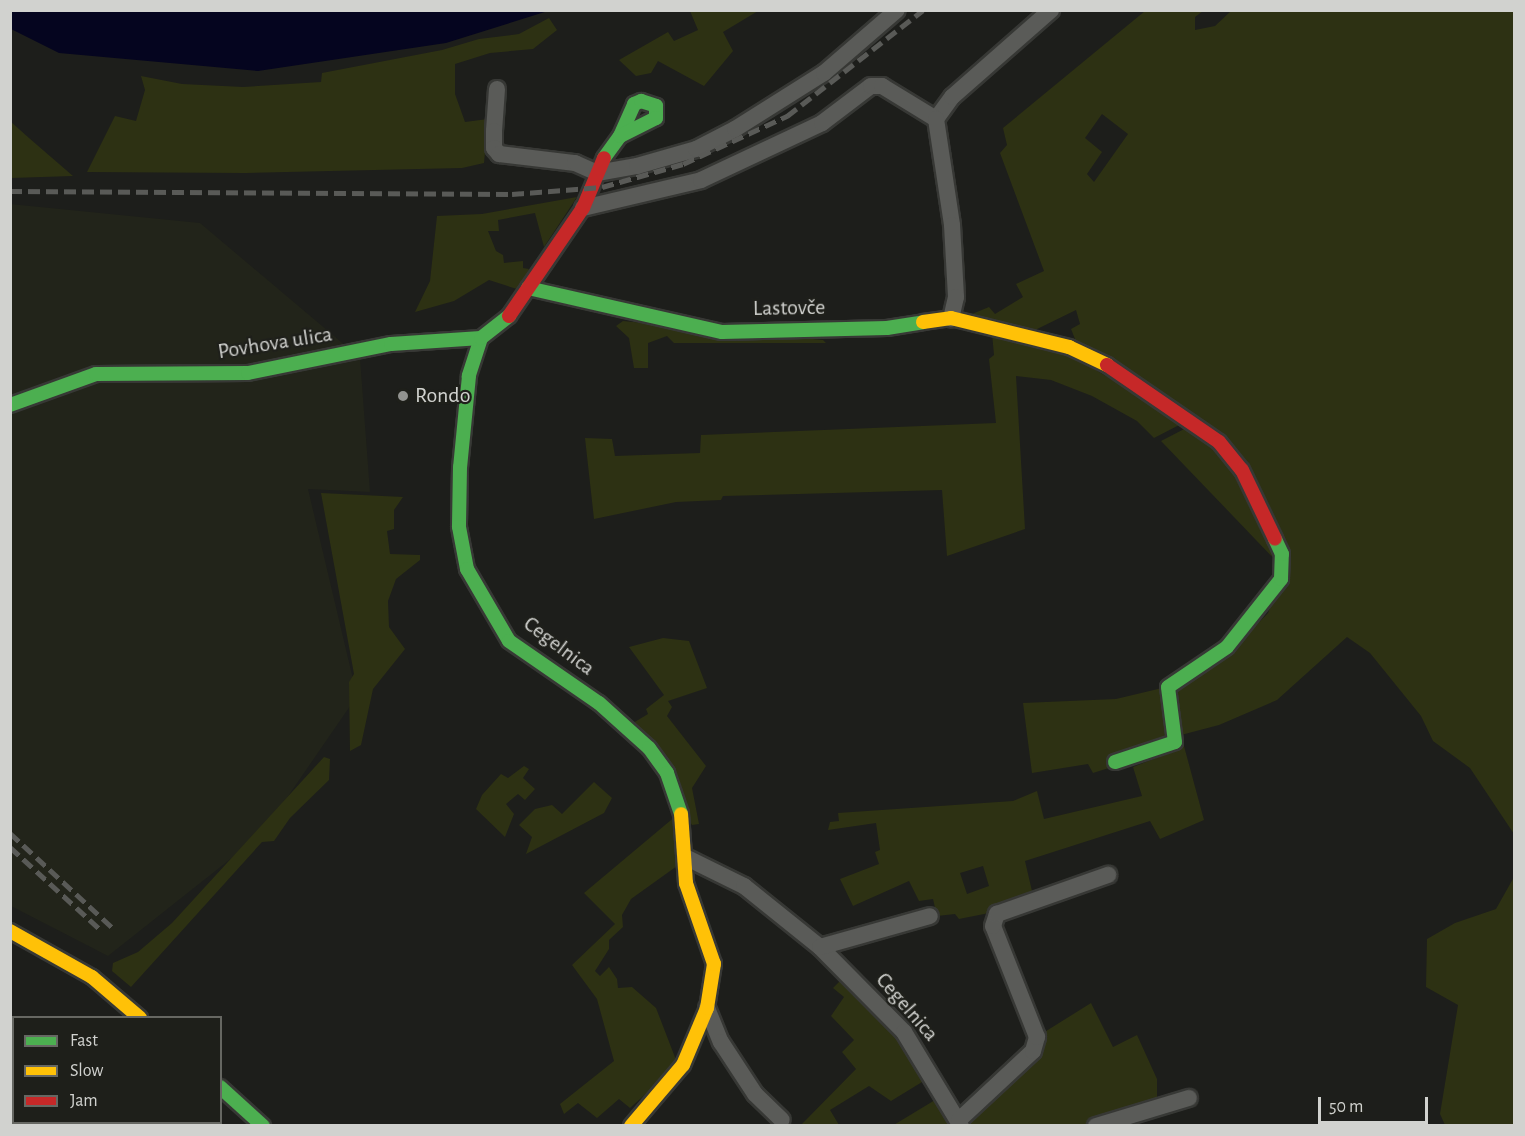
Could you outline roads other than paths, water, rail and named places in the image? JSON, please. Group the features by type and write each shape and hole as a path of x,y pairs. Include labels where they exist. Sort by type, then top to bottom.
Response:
{"street":[{"path":"497,89 494,148 499,154 575,163 597,173 669,159 735,129 824,73 897,10"},
{"path":"1051,10 952,97 936,119 952,225 956,297 951,318 1069,347 1119,372 1190,421 1219,442 1242,470 1282,554 1281,579 1227,647 1168,687 1175,742 1115,762"},
{"path":"584,208 701,180 822,123 871,86 882,86 902,96 936,119"},
{"path":"481,338 509,316 584,208 605,154 620,136"},
{"name":"Lastovče","path":"528,288 722,332 887,328 951,318"},
{"name":"Povhova ulica","path":"10,405 96,374 248,373 391,344 481,338"},
{"name":"Cegelnica","path":"481,338 469,376 460,467 459,527 467,569 509,641 599,703 649,748 667,772 680,802 687,858 686,883 714,964 707,1008 683,1065 631,1125"},
{"name":"Cegelnica","path":"687,858 744,886 820,947 904,1032 960,1123 1033,1052 1037,1037 993,926 997,914 1108,875"},
{"path":"820,947 930,916"},
{"path":"10,931 92,977 139,1016"},
{"path":"707,1008 721,1042 749,1085 782,1120"},
{"path":"222,1089 263,1125"},
{"path":"1096,1125 1189,1098"}],"water":[{"path":"10,11 548,11 446,43 258,71 59,53 11,29"}],"railway":[{"path":"10,191 512,194 602,187 683,164 787,116 923,10"},
{"path":"10,833 114,929"},
{"path":"10,847 101,930"}],"place":[{"name":"Rondo","path":"403,396"}]}
